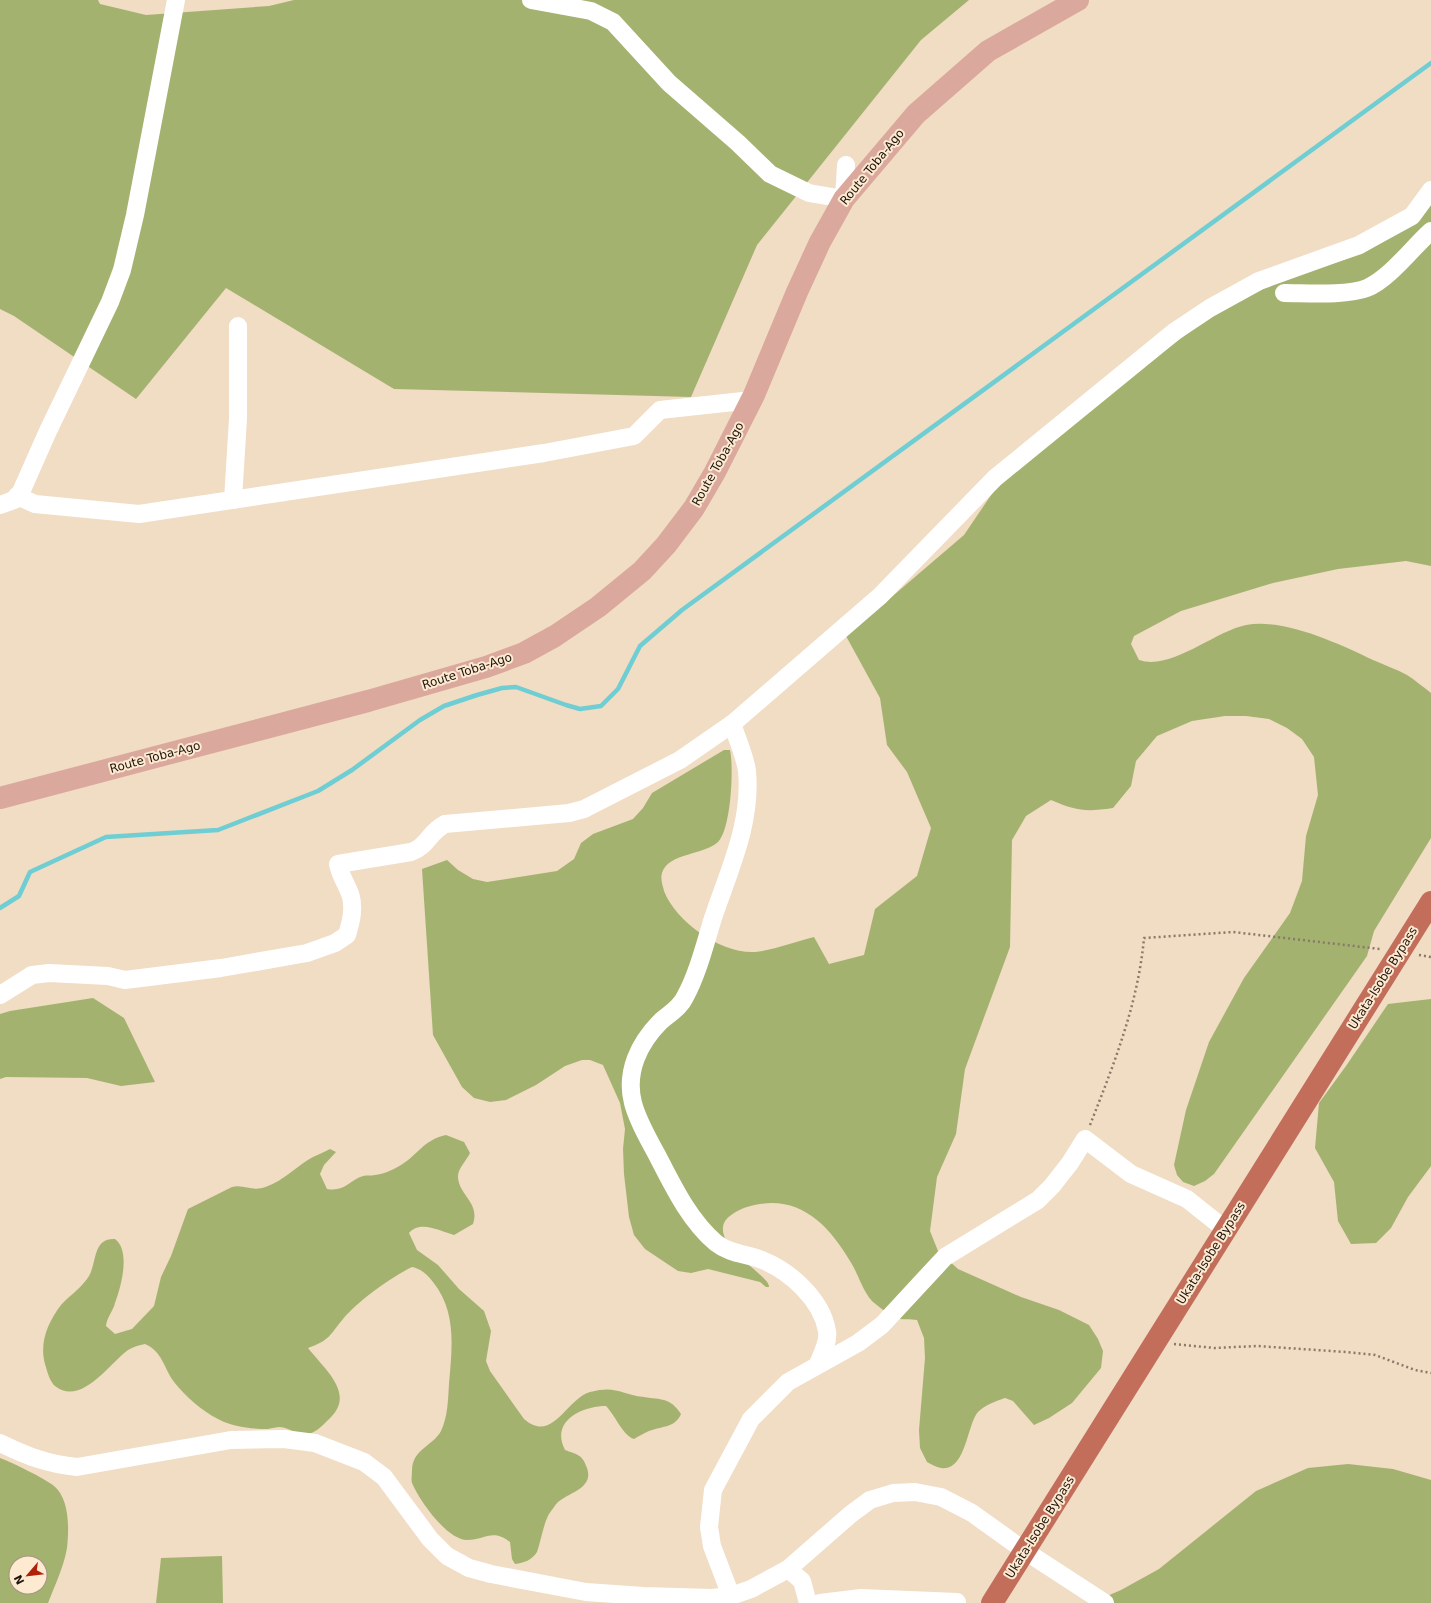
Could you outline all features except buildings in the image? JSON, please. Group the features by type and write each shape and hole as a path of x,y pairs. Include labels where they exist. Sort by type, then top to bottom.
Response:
{"highway":[{"name":"Ukata-Isobe Bypass","path":"992,1603 1431,902"}],"main road":[{"name":"Route Toba-Ago","path":"0,798 368,701 486,667 530,649 555,636 598,607 642,571 666,545 694,508 716,472 752,400 797,292 820,242 844,199 916,114 988,51 1078,0"}],"street":[{"path":"0,505 14,500 21,492 48,430 110,302 122,270 135,215 176,0"},
{"path":"531,0 591,11 613,22 669,83 738,143 770,174 809,193 844,199 846,165"},
{"path":"0,995 32,975 49,973 108,976 125,980 235,966 307,953 335,943 347,935 352,915 351,897 340,873 338,864 410,852 421,848 434,830 445,824 569,813 584,809 680,760 732,724 880,596 995,478 1174,332 1210,308 1259,281 1307,265 1365,242 1412,216 1431,190"},
{"path":"1284,293 1354,292 1367,288 1392,269 1431,231"},
{"path":"234,500 238,418 238,326"},
{"path":"17,496 35,504 139,514 544,453 634,436 660,410 752,400"},
{"path":"732,724 747,770 746,804 737,854 723,889 689,990 679,1007 662,1021 641,1048 634,1061 630,1084 633,1104 641,1124 678,1196 702,1229 725,1249 763,1260 780,1270 795,1281 808,1294 819,1310 827,1332 826,1344 818,1364"},
{"path":"731,1596 712,1546 709,1528 714,1490 751,1418 788,1382 858,1343 882,1325 944,1257 1038,1200 1070,1164 1085,1138 1131,1174 1187,1199 1226,1230"},
{"path":"0,1444 33,1459 55,1465 77,1467 231,1440 284,1439 315,1443 364,1462 384,1477 430,1539 447,1556 469,1568 491,1574 586,1592 704,1597 731,1596 751,1590 788,1569 851,1514 870,1500 893,1493 915,1492 940,1497 972,1513 1025,1551 1105,1603"},
{"path":"788,1569 802,1581 808,1603"},
{"path":"820,1603 861,1598 957,1602"}],"path":[{"path":"1085,1138 1122,1044 1141,967 1144,938 1233,932 1322,940 1431,957"},
{"path":"1158,1338 1178,1345 1208,1348 1257,1346 1376,1355 1415,1370 1431,1373"}],"green space":[{"path":"0,0 98,0 100,4 146,15 269,6 294,0 969,0 921,40 757,245 691,397 394,389 226,288 136,399 14,316 0,309"},
{"path":"1431,204 1431,566 1406,561 1338,569 1273,583 1181,611 1134,636 1131,644 1139,660 1151,662 1178,656 1233,629 1246,625 1278,625 1328,640 1407,675 1431,693 1431,838 1374,931 1367,956 1214,1174 1205,1181 1194,1186 1183,1182 1177,1175 1174,1165 1186,1110 1209,1042 1244,978 1290,913 1302,881 1306,836 1318,795 1314,757 1302,739 1287,728 1269,719 1246,716 1225,716 1192,721 1157,736 1136,761 1131,786 1113,808 1081,810 1051,800 1026,816 1012,840 1010,947 965,1069 956,1134 937,1177 930,1231 938,1251 958,1269 1021,1297 1059,1310 1089,1325 1098,1339 1103,1351 1101,1368 1072,1403 1049,1418 1034,1425 1013,1401 1005,1398 984,1407 974,1418 965,1446 956,1463 949,1467 937,1467 927,1462 920,1448 919,1430 925,1358 924,1338 917,1320 896,1318 872,1301 865,1292 853,1266 841,1247 820,1223 795,1207 765,1203 747,1207 736,1212 726,1220 723,1227 724,1236 729,1245 736,1254 762,1276 769,1287 766,1287 760,1282 708,1269 691,1273 678,1271 645,1249 634,1235 629,1217 624,1174 623,1149 625,1129 620,1103 603,1065 590,1060 582,1060 565,1066 536,1085 506,1100 490,1102 474,1098 462,1087 433,1035 422,869 447,860 458,870 473,879 487,882 557,871 574,859 581,843 593,834 633,819 643,808 652,793 724,750 730,750 732,770 729,812 726,825 718,842 704,850 679,858 666,866 661,875 661,880 664,891 670,903 678,914 701,934 728,948 755,952 776,948 814,937 829,964 864,955 875,909 917,876 931,828 907,772 887,745 880,698 846,636 964,535 1004,476 1216,311 1282,280 1362,254 1415,223"},
{"path":"93,998 124,1018 155,1082 121,1086 87,1078 6,1077 0,1079 0,1014 10,1011"},
{"path":"1431,999 1431,1166 1408,1197 1391,1228 1376,1243 1351,1244 1338,1221 1334,1182 1315,1148 1319,1103 1388,1004"},
{"path":"446,1135 464,1142 470,1153 461,1168 458,1178 462,1190 474,1210 473,1224 454,1235 425,1227 419,1227 409,1233 417,1250 438,1265 459,1289 484,1311 491,1331 486,1361 490,1371 524,1419 534,1425 543,1426 559,1418 581,1396 590,1392 606,1389 636,1396 665,1400 673,1405 681,1414 672,1424 649,1431 634,1439 626,1434 606,1406 587,1409 571,1417 565,1423 561,1440 565,1450 576,1454 583,1460 587,1468 587,1480 580,1489 558,1502 549,1514 537,1552 530,1559 525,1562 515,1564 512,1559 510,1542 498,1536 493,1535 467,1540 459,1538 451,1533 427,1509 412,1483 413,1464 415,1458 441,1431 445,1419 448,1402 452,1344 449,1318 441,1294 428,1277 415,1268 412,1267 375,1290 349,1312 325,1340 308,1348 336,1383 340,1402 336,1411 327,1421 318,1429 307,1434 280,1427 255,1429 242,1427 230,1424 212,1416 183,1393 174,1382 159,1355 151,1347 145,1344 128,1350 104,1373 85,1387 75,1391 65,1391 55,1386 52,1382 43,1356 46,1333 52,1318 61,1305 87,1279 93,1267 98,1248 102,1243 107,1240 115,1239 123,1252 124,1260 122,1279 106,1326 115,1334 132,1329 154,1306 161,1277 171,1256 188,1209 232,1187 240,1186 258,1189 269,1186 313,1157 330,1149 336,1152 324,1165 320,1174 327,1189 333,1190 342,1188 363,1176 382,1174 395,1169 432,1140"},
{"path":"0,1458 44,1479 54,1486 63,1499 66,1507 68,1524 67,1548 64,1562 48,1603 0,1603"},
{"path":"1348,1464 1393,1469 1431,1480 1431,1603 1091,1603 1121,1590 1159,1569 1256,1491 1308,1468"},
{"path":"222,1556 223,1603 156,1603 161,1558"}],"waterway":[{"path":"0,908 19,896 30,872 106,837 218,830 318,791 352,770 420,720 444,706 502,688 516,687 580,709 601,706 618,689 640,646 682,610 1431,63"}]}
